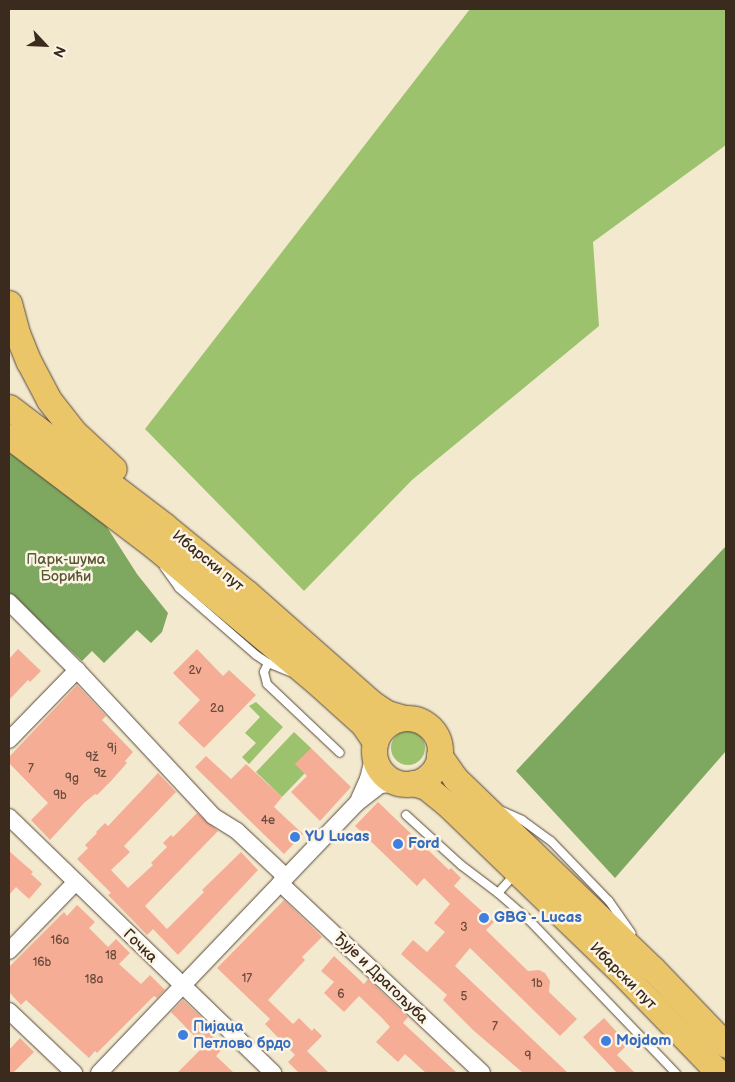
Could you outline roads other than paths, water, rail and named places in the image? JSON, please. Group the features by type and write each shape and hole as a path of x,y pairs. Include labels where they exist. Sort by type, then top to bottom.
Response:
{"main road":[{"path":"9,303 26,355 49,400 70,427 94,452 140,490 154,507 160,537"},
{"name":"Ибарски пут","path":"9,407 160,537 363,724 375,749"},
{"name":"Ибарски пут","path":"9,436 246,592 372,703 387,713 404,718"},
{"path":"404,718 412,718 427,725 437,738 439,755 431,773 407,783 386,776 376,763 375,749 383,728 389,723 404,718"},
{"name":"Ибарски пут","path":"439,755 455,778 653,969 726,1045"},
{"name":"Ибарски пут","path":"407,783 426,787 446,803 517,871 719,1073"}],"street":[{"name":"Ђује и Драгољуба","path":"9,602 77,670 213,816 237,831 283,880 482,1073"},
{"path":"9,740 77,670"},
{"path":"357,803 368,779 375,749"},
{"path":"99,1073 357,803 380,785 407,783"},
{"name":"Гочка","path":"9,817 273,1073"},
{"path":"9,951 75,883"},
{"path":"9,1011 74,1073"}],"lane":[{"path":"160,537 166,571 179,588 268,663 314,680"},
{"path":"268,663 264,672 267,684 340,753"},
{"path":"406,815 461,864 498,893 542,934 676,1073"},
{"path":"498,893 517,871"}],"place":[{"name":"YU Lucas","path":"295,837"},
{"name":"Ford","path":"398,844"},
{"name":"GBG - Lucas","path":"484,918"},
{"name":"Пијаца Петлово брдо","path":"183,1035"},
{"name":"Mojdom","path":"606,1041"}],"park label":[{"name":"Парк-шума Борићи","path":"66,568"}]}
